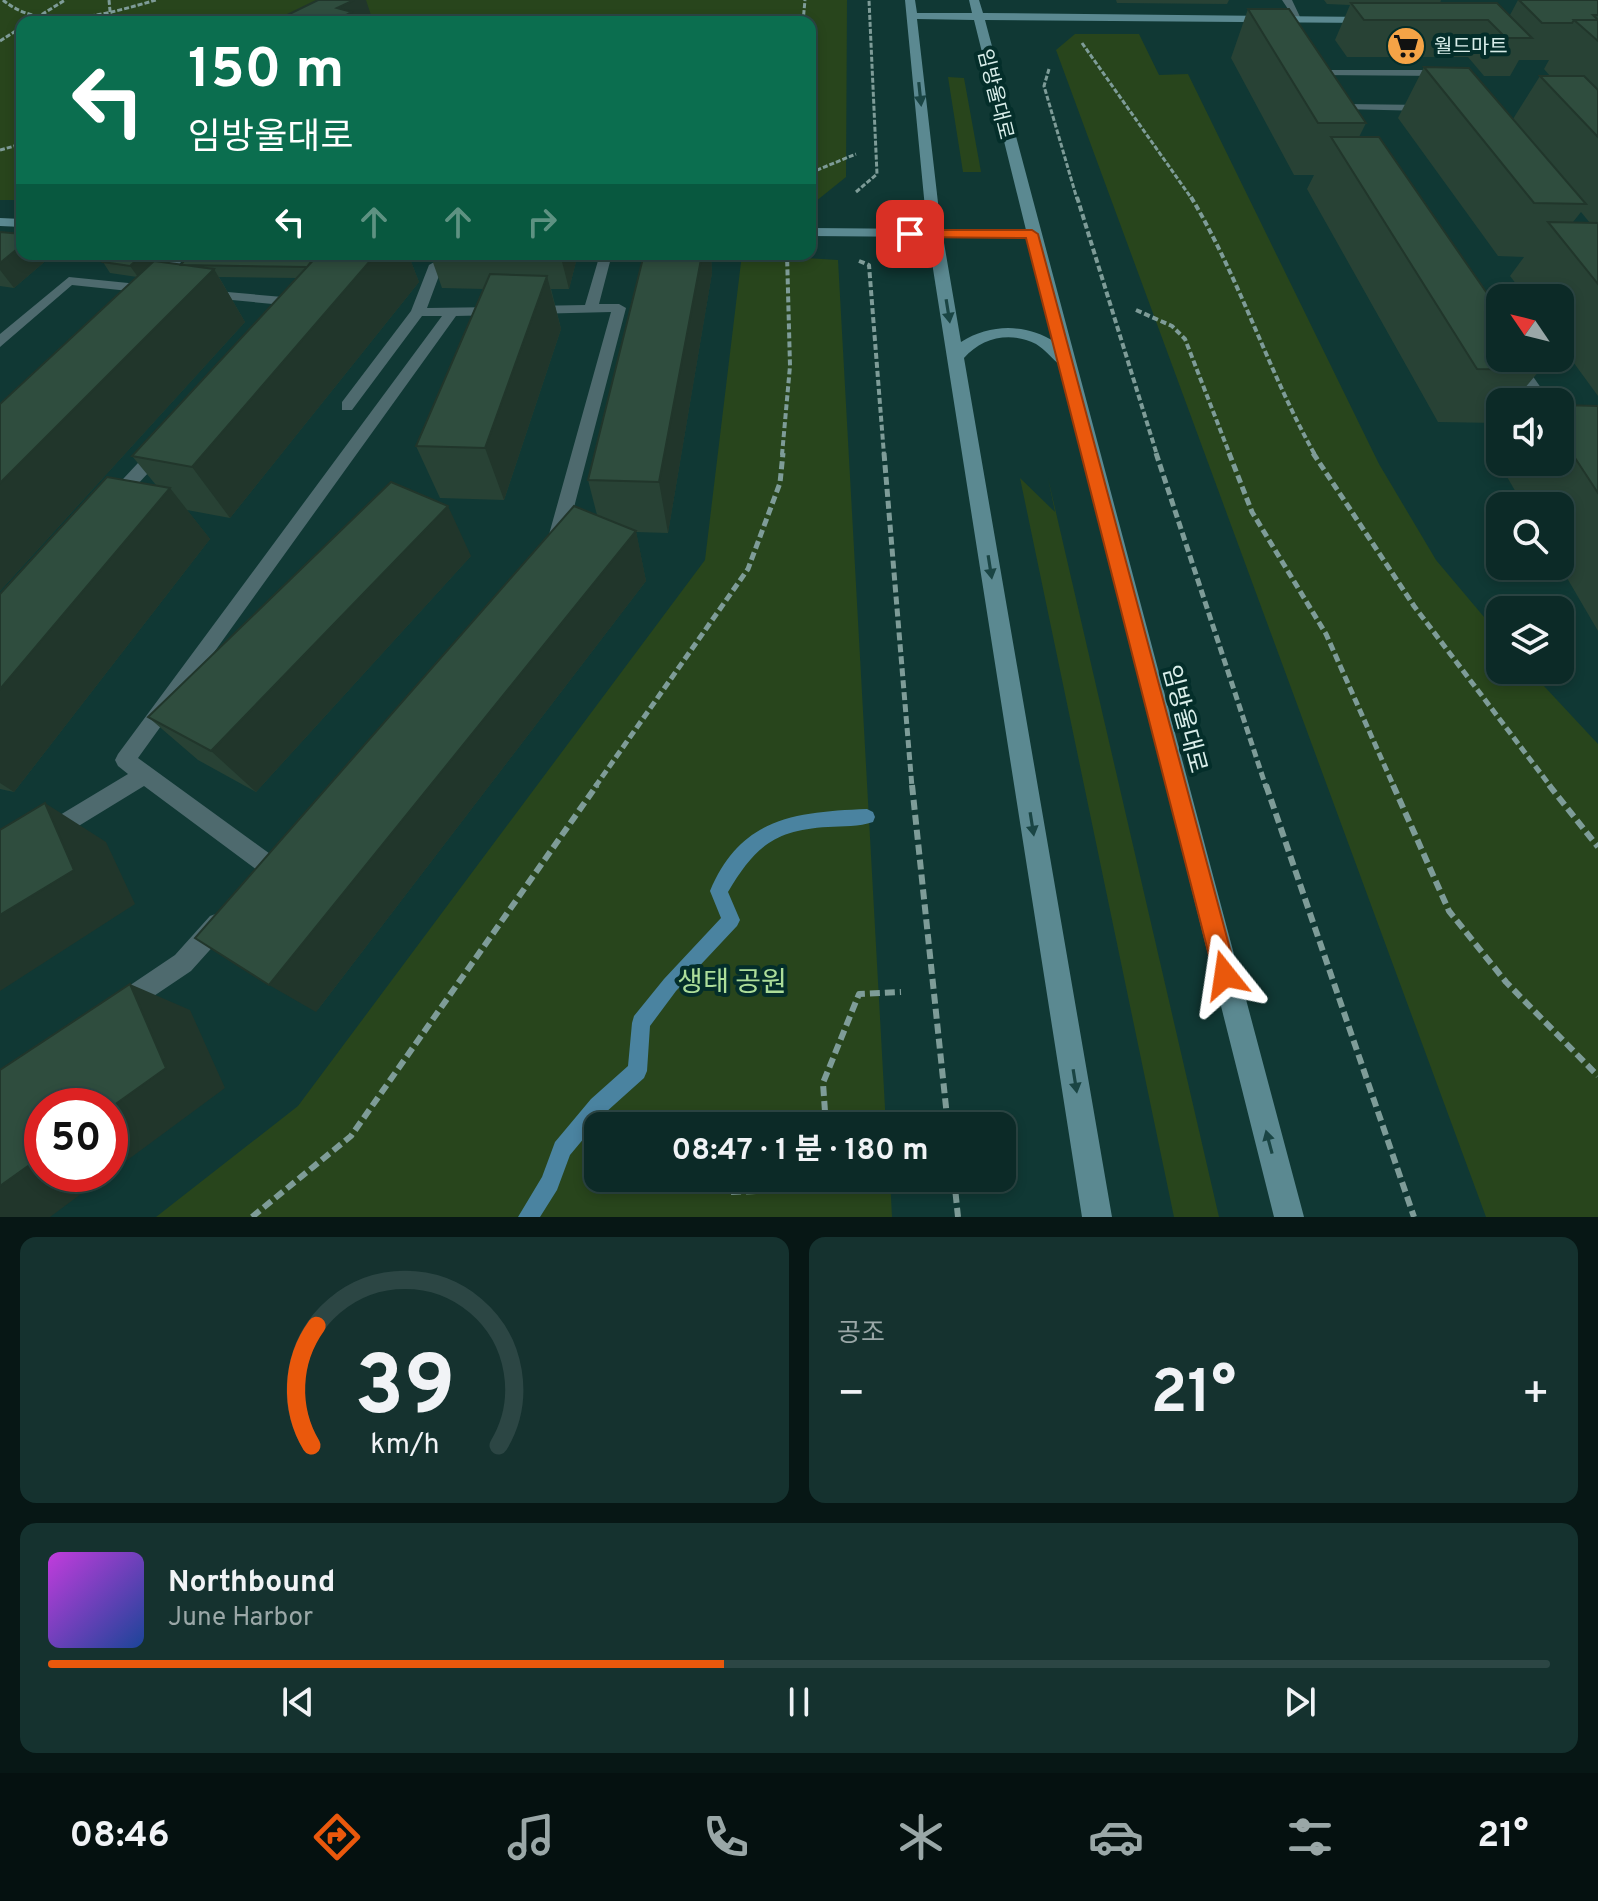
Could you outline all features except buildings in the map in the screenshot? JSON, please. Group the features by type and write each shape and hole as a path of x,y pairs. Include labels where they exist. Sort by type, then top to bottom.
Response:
{"main road":[{"path":"910,0 935,234 1097,1217"},
{"name":"임방울대로","path":"974,0 1032,234 1289,1217"},
{"path":"912,16 1384,20"},
{"path":"816,232 1032,234"},
{"path":"957,370 956,357 973,339 1005,332 1038,339 1052,347 1067,369"}],"lane":[{"path":"1287,0 1297,35"},
{"path":"1314,61 1354,120"},
{"path":"1334,90 1456,73"},
{"path":"1334,90 1444,111"},
{"path":"0,342 69,281 128,287 155,295 177,260"},
{"path":"591,309 604,260"},
{"path":"347,406 418,312 436,265"},
{"path":"111,302 128,287"},
{"path":"184,292 294,302 284,313"},
{"path":"418,312 619,308 560,535 539,558"},
{"path":"269,865 125,760 452,312"},
{"path":"105,509 168,440"},
{"path":"33,842 145,775"},
{"path":"105,1016 183,963 231,909"}],"path":[{"path":"3,0 8,6 41,15 111,12 156,0"},
{"path":"41,15 65,0"},
{"path":"109,0 111,16"},
{"path":"856,192 877,174 869,0"},
{"path":"1082,42 1194,202 1223,255 1312,451 1344,501 1445,652 1598,847"},
{"path":"1049,69 1044,86 1110,316 1268,796 1414,1217"},
{"path":"816,171 856,154"},
{"path":"847,257 869,265 902,690 947,1112"},
{"path":"252,1217 351,1136 748,569 780,483 790,366 787,260"},
{"path":"1136,310 1172,326 1185,339 1252,512 1326,634 1449,911 1506,982 1598,1076"},
{"path":"825,1112 823,1083 859,994 901,992"},
{"path":"955,1192 958,1217"}],"green space":[{"path":"0,0 847,0 846,177 816,201 816,16 16,16 16,200 0,200"},
{"path":"1075,34 1139,34 1159,75 1188,74 1379,464 1436,560 1486,619 1486,684 1542,684 1598,744 1598,1217 1486,1217 1056,50"},
{"path":"948,77 964,78 981,172 963,172"},
{"name":"생태 공원","path":"741,260 838,260 885,1112 584,1112 584,1192 891,1192 892,1217 156,1217 298,1106 705,560"},
{"path":"1020,478 1055,512 1048,478 1219,1217 1174,1217"}],"waterway":[{"path":"528,1217 550,1183 562,1149 598,1106 637,1071 641,1023 670,985 731,920 719,891 745,851 769,832 795,823 867,817"}],"place":[{"name":"월드마트","path":"1406,46"}],"route":[{"path":"910,234 1032,234 1225,975"}]}
